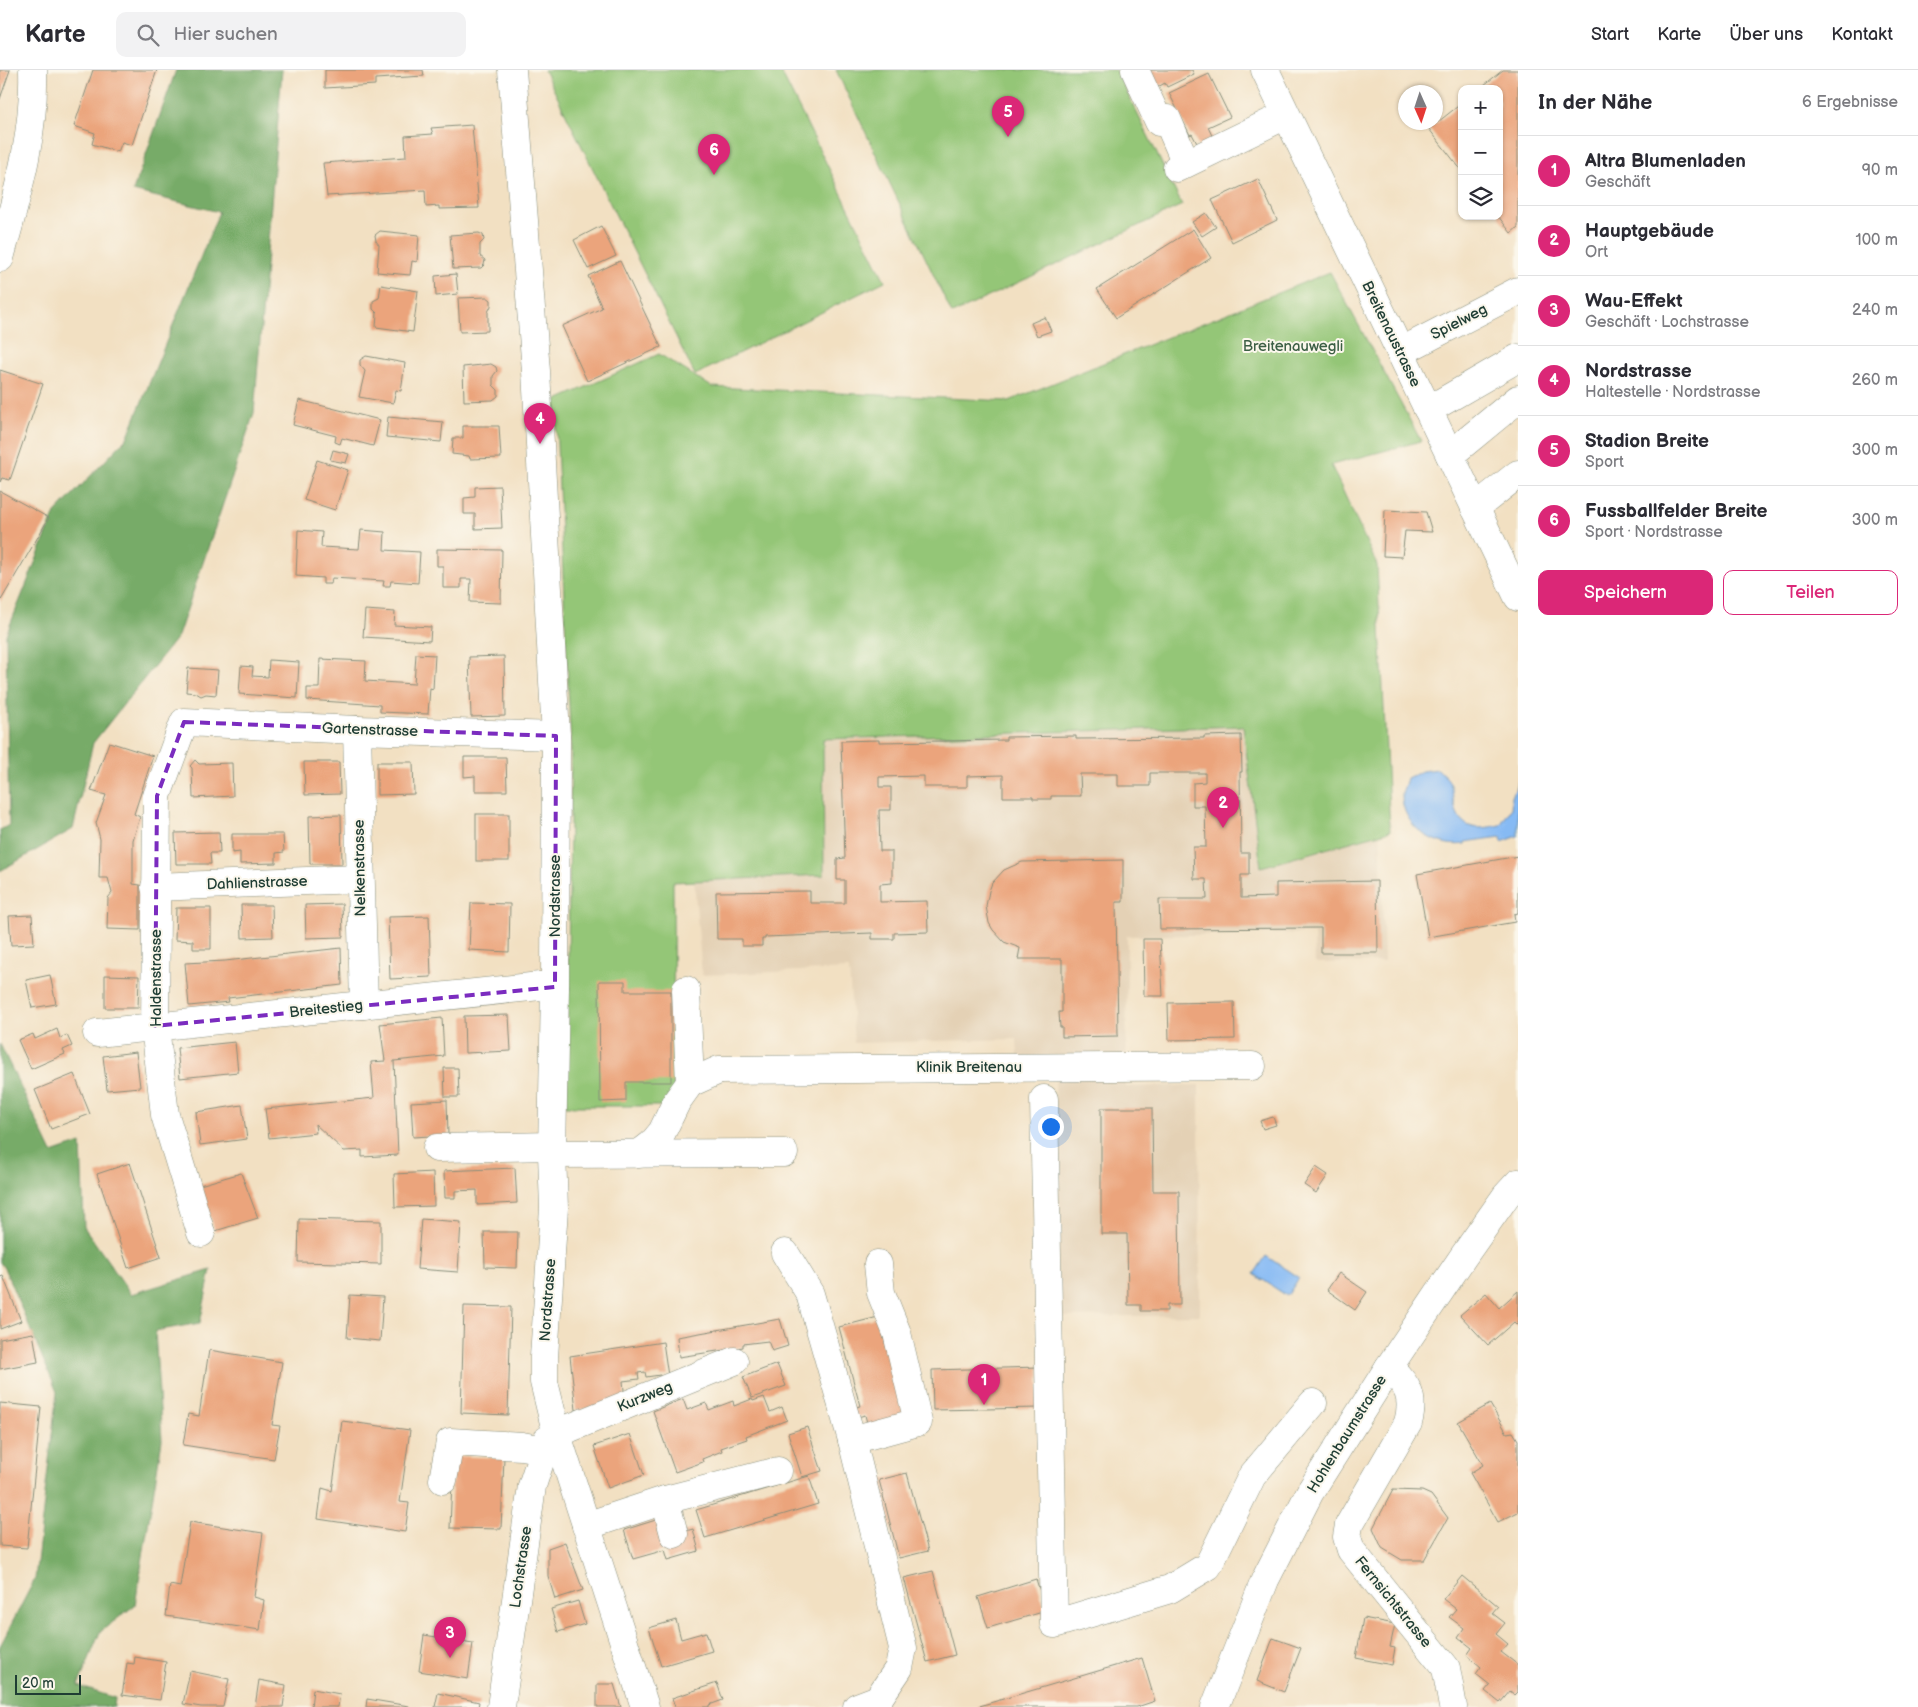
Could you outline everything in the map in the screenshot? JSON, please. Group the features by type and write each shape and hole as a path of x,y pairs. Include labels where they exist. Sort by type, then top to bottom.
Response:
{"street":[{"path":"0,258 26,160 33,80 52,70"},
{"name":"Nordstrasse","path":"512,70 536,371 556,736 552,1150 554,1208 544,1369 550,1442 586,1526 645,1707"},
{"path":"1135,70 1160,122 1167,119 1182,166 1286,115"},
{"name":"Breitenaustrasse","path":"1265,70 1475,508 1509,555 1518,597"},
{"name":"Spielweg","path":"1400,352 1518,291"},
{"path":"1427,408 1442,402 1518,358"},
{"path":"1450,455 1518,400"},
{"path":"1475,508 1518,474"},
{"name":"Gartenstrasse","path":"184,722 556,736"},
{"name":"Haldenstrasse","path":"184,722 157,796 155,1026 165,1115 201,1234"},
{"name":"Nelkenstrasse","path":"357,730 359,879 364,1005"},
{"name":"Dahlienstrasse","path":"155,887 359,879"},
{"name":"Breitestieg","path":"96,1033 540,986 555,986"},
{"path":"639,1154 652,1144 662,1132 676,1101 690,1083 686,990"},
{"name":"Klinik Breitenau","path":"690,1083 719,1070 1252,1066"},
{"path":"1044,1099 1054,1624 1170,1589 1208,1566 1252,1476 1313,1403"},
{"path":"437,1148 639,1154 784,1153"},
{"name":"Hohlenbaumstrasse","path":"1215,1707 1265,1580 1310,1492 1389,1367 1463,1257 1506,1196 1518,1183"},
{"path":"785,1253 810,1294 852,1440 903,1648 899,1668 878,1699 857,1707"},
{"path":"852,1440 918,1422 897,1333 881,1293 878,1264"},
{"name":"Kurzweg","path":"550,1442 734,1361"},
{"name":"Fernsichtstrasse","path":"1389,1367 1403,1380 1411,1397 1408,1423 1349,1525 1348,1537 1351,1550 1446,1668 1453,1707"},
{"path":"443,1480 450,1442 522,1446 550,1442"},
{"name":"Lochstrasse","path":"502,1707 532,1486 550,1442"},
{"path":"586,1526 666,1500 778,1471"},
{"path":"666,1500 674,1534"}],"highlighted area":[{"path":"184,722 556,736 555,987 155,1026 157,796"}],"shaded area":[{"path":"1280,659 1379,787 1384,962 1315,963 1314,933 1127,936 1126,1087 1199,1085 1200,1315 1058,1317 1055,1058 1018,1058 1017,1039 854,1043 849,969 702,975 691,844 774,676"}],"green space":[{"path":"176,70 282,70 254,413 178,636 93,743 73,829 0,871 0,830 9,825 6,635 55,513 127,438 219,212 133,191"},
{"path":"544,70 780,70 885,281 695,375"},
{"path":"836,70 1116,70 1182,205 952,314"},
{"name":"Breitenauwegli","path":"1330,272 1421,441 1331,465 1377,565 1390,831 1261,867 1243,726 823,739 824,875 673,882 674,1106 566,1106 571,749 555,401 659,354 712,387 1009,401"},
{"path":"0,1044 52,1153 81,1143 84,1227 131,1294 211,1270 200,1323 155,1331 162,1440 135,1605 100,1632 78,1686 115,1698 114,1707 0,1707 0,1646 35,1579 57,1392 0,1262"}],"water":[{"path":"1438,769 1450,783 1457,813 1466,824 1477,828 1500,825 1511,809 1512,797 1518,782 1518,836 1502,842 1501,837 1454,845 1442,843 1422,833 1407,816 1403,806 1402,792 1407,778 1422,771"},
{"path":"1266,1256 1299,1278 1287,1296 1254,1274"}],"building":[{"path":"0,70 10,70 0,99"},
{"path":"93,70 157,70 132,145 122,142 118,152 92,144 95,133 74,126"},
{"path":"325,70 423,70 424,76 375,79 375,85 325,88"},
{"path":"1147,70 1192,70 1194,74 1167,87 1165,83 1156,88"},
{"path":"1503,70 1518,70 1518,227 1511,233 1501,220 1503,220 1503,85 1484,85"},
{"path":"1209,74 1230,117 1208,127 1214,140 1199,147 1192,134 1190,135 1169,93"},
{"path":"1458,106 1458,166 1430,130 1443,130 1443,118"},
{"path":"472,125 479,208 439,209 439,206 426,207 425,190 327,196 323,163 406,157 405,136 433,134 431,128"},
{"path":"1258,179 1277,220 1232,242 1212,200"},
{"path":"1206,213 1216,227 1202,236 1192,222"},
{"path":"601,226 616,256 588,269 574,240"},
{"path":"1193,229 1211,258 1116,318 1097,289"},
{"path":"380,231 419,235 417,262 412,261 410,275 377,272 379,245 375,235"},
{"path":"479,233 483,235 484,240 480,244 480,256 485,260 484,265 481,268 453,269 450,235"},
{"path":"620,261 661,347 587,381 562,326 602,308 588,276"},
{"path":"456,274 458,294 436,296 435,276"},
{"path":"381,285 418,291 413,332 376,327 377,313 373,309 373,301 379,298"},
{"path":"487,297 491,300 488,312 488,331 460,332 458,298"},
{"path":"1045,317 1051,331 1037,336 1031,323"},
{"path":"366,356 405,363 401,391 396,390 393,403 359,397 365,371 360,365 360,360"},
{"path":"491,364 496,367 497,371 493,376 493,385 498,390 498,396 493,400 464,401 463,367"},
{"path":"0,370 43,384 10,480 2,478 0,482"},
{"path":"299,400 380,420 373,446 342,438 340,444 335,442 336,436 293,425"},
{"path":"388,417 443,422 441,442 386,437"},
{"path":"463,426 499,426 501,458 470,459 469,456 452,454 453,438 463,438"},
{"path":"333,450 349,454 346,463 330,460"},
{"path":"317,460 348,470 335,510 304,500"},
{"path":"500,486 502,528 475,529 475,514 464,514 464,498 475,497 475,487"},
{"path":"0,491 49,518 0,602"},
{"path":"1385,510 1426,512 1432,532 1405,531 1402,557 1383,556"},
{"path":"298,530 322,532 321,547 359,549 361,530 385,532 384,550 420,552 418,583 391,581 390,586 383,586 384,581 332,578 331,584 323,584 323,578 296,576"},
{"path":"437,549 502,550 501,603 470,602 471,579 461,579 461,588 443,588 443,566 437,566"},
{"path":"365,610 395,612 394,625 431,627 430,641 363,637"},
{"path":"416,654 435,655 433,689 430,688 428,714 380,712 380,705 307,700 307,688 319,688 320,659 366,661 365,681 414,684"},
{"path":"504,656 505,716 471,717 469,657"},
{"path":"269,660 299,662 297,698 239,694 241,666 253,667 252,676 268,677"},
{"path":"188,668 218,670 216,695 206,694 201,696 196,693 186,692"},
{"path":"1241,735 1241,853 1249,853 1249,875 1241,875 1241,898 1276,897 1276,883 1377,881 1378,953 1321,953 1321,928 1160,929 1159,899 1207,899 1206,879 1194,879 1193,847 1206,847 1205,806 1193,806 1193,783 1205,782 1205,773 1150,773 1150,786 1118,786 1118,774 1080,774 1081,796 1051,796 1051,799 1003,797 1003,775 967,776 967,787 924,787 924,776 879,777 879,787 891,787 891,810 879,810 880,851 892,851 892,883 880,884 880,902 927,901 928,932 894,933 894,939 872,939 872,933 765,937 765,939 762,939 762,946 742,946 742,939 717,939 716,892 810,891 810,903 845,903 845,880 837,880 837,859 845,858 841,741 1006,740 1006,737 1076,736 1076,739 1204,738 1204,736"},
{"path":"109,742 153,756 134,814 140,817 133,840 133,884 140,885 140,930 107,929 108,898 112,893 108,878 99,878 100,839 96,823 106,795 91,791"},
{"path":"464,757 506,757 507,791 475,791 475,776 464,777"},
{"path":"195,760 199,764 232,763 233,796 193,798 192,768 190,766"},
{"path":"304,762 339,762 340,794 305,795"},
{"path":"377,762 413,762 414,794 377,795"},
{"path":"476,814 509,814 509,861 476,861"},
{"path":"341,815 342,864 310,864 309,816"},
{"path":"219,832 220,853 210,853 211,864 176,864 175,833"},
{"path":"232,834 283,834 284,852 276,853 276,863 240,864 240,852 232,853"},
{"path":"1518,856 1518,913 1514,914 1515,922 1428,937 1417,874"},
{"path":"1123,860 1123,902 1116,902 1118,1036 1062,1037 1059,1012 1062,1012 1062,959 1018,959 1020,948 1004,942 989,923 986,906 989,891 992,883 1004,870 1022,862"},
{"path":"471,903 510,904 509,952 469,950"},
{"path":"342,904 343,937 306,938 305,905"},
{"path":"241,905 272,905 273,937 242,938"},
{"path":"176,908 211,908 211,949 193,949 193,941 175,940"},
{"path":"32,915 34,944 11,945 9,916"},
{"path":"429,916 431,977 390,979 388,917"},
{"path":"1143,939 1160,939 1163,996 1144,996"},
{"path":"341,948 342,985 228,998 229,1002 189,1006 185,963 225,961"},
{"path":"50,975 56,1004 32,1008 26,980"},
{"path":"105,975 139,976 138,1008 105,1008"},
{"path":"599,981 625,981 625,991 671,991 671,1082 626,1082 626,1101 600,1102"},
{"path":"1234,1002 1235,1039 1169,1040 1168,1003"},
{"path":"509,1015 511,1051 465,1053 464,1016"},
{"path":"442,1018 444,1056 394,1061 398,1155 362,1157 362,1150 344,1151 315,1124 316,1133 269,1138 265,1109 374,1098 371,1062 385,1061 380,1024"},
{"path":"57,1029 60,1038 67,1035 72,1046 63,1050 65,1054 31,1069 18,1040 33,1034 35,1039"},
{"path":"235,1042 238,1072 180,1078 177,1048"},
{"path":"136,1052 140,1087 107,1090 103,1056"},
{"path":"444,1068 458,1068 459,1097 445,1097"},
{"path":"74,1074 90,1114 51,1129 35,1090"},
{"path":"447,1100 448,1135 413,1137 411,1102"},
{"path":"242,1105 247,1139 200,1145 196,1112"},
{"path":"1101,1108 1152,1108 1153,1191 1179,1191 1180,1305 1167,1305 1167,1311 1141,1311 1141,1305 1128,1305 1127,1234 1101,1234"},
{"path":"1273,1117 1276,1125 1263,1129 1260,1121"},
{"path":"130,1163 161,1257 128,1268 97,1174"},
{"path":"1316,1167 1328,1175 1316,1193 1304,1185"},
{"path":"515,1168 517,1203 477,1205 477,1190 455,1191 455,1198 445,1198 444,1171"},
{"path":"433,1172 434,1206 395,1207 394,1174"},
{"path":"241,1173 258,1218 215,1231 200,1185"},
{"path":"299,1219 381,1221 381,1264 298,1262"},
{"path":"421,1219 461,1222 458,1272 417,1269"},
{"path":"484,1232 518,1232 517,1268 485,1267"},
{"path":"1339,1273 1367,1292 1355,1310 1327,1290"},
{"path":"3,1276 21,1321 0,1329 0,1277"},
{"path":"1518,1291 1518,1326 1514,1322 1488,1345 1460,1315 1486,1293 1499,1308"},
{"path":"350,1295 383,1297 380,1341 347,1338"},
{"path":"464,1306 511,1307 508,1415 461,1413"},
{"path":"878,1317 905,1417 868,1427 865,1415 854,1418 851,1408 860,1406 839,1327"},
{"path":"780,1319 788,1346 772,1351 768,1341 679,1357 677,1337"},
{"path":"33,1333 38,1362 0,1369 0,1339"},
{"path":"663,1342 668,1376 646,1377 645,1372 638,1373 639,1379 623,1381 625,1399 594,1408 576,1410 570,1356"},
{"path":"209,1350 282,1362 272,1425 280,1426 274,1459 183,1445 188,1414 199,1416"},
{"path":"777,1364 786,1386 752,1398 743,1377"},
{"path":"1039,1367 1040,1408 933,1410 932,1370"},
{"path":"764,1397 770,1412 782,1407 787,1420 746,1436 747,1439 721,1448 722,1451 702,1459 703,1462 675,1472 653,1411 683,1399 687,1410 706,1403 709,1410 733,1401 734,1406 752,1399 753,1401"},
{"path":"0,1403 41,1407 27,1548 0,1546"},
{"path":"1490,1404 1507,1433 1513,1432 1518,1440 1518,1512 1498,1522 1470,1473 1483,1465 1458,1422"},
{"path":"342,1421 410,1430 400,1502 409,1503 405,1532 318,1519 322,1488 332,1491"},
{"path":"807,1427 822,1471 802,1477 788,1433"},
{"path":"630,1434 644,1475 608,1488 594,1446"},
{"path":"453,1456 504,1458 501,1529 450,1528"},
{"path":"907,1473 928,1551 899,1558 879,1480"},
{"path":"809,1476 818,1504 705,1538 696,1510"},
{"path":"1393,1490 1422,1491 1431,1495 1448,1518 1424,1560 1402,1560 1382,1548 1373,1528"},
{"path":"656,1520 661,1538 693,1529 699,1551 668,1560 665,1550 633,1559 624,1530"},
{"path":"190,1522 263,1533 254,1597 264,1600 260,1630 166,1616 170,1585 180,1587"},
{"path":"565,1542 583,1590 555,1599 548,1576 548,1548"},
{"path":"933,1571 955,1655 927,1662 904,1578"},
{"path":"1462,1576 1498,1606 1492,1613 1505,1623 1496,1634 1508,1644 1501,1652 1518,1665 1518,1692 1515,1695 1510,1691 1500,1703 1485,1691 1490,1685 1476,1674 1481,1667 1467,1655 1472,1648 1458,1637 1464,1628 1449,1617 1456,1609 1443,1599"},
{"path":"1036,1579 1046,1611 988,1628 978,1597"},
{"path":"578,1601 585,1624 558,1632 551,1609"},
{"path":"1363,1618 1395,1624 1390,1647 1395,1648 1392,1665 1356,1658"},
{"path":"676,1620 681,1639 706,1632 712,1651 661,1666 649,1628"},
{"path":"424,1635 473,1643 468,1679 419,1671"},
{"path":"1273,1638 1301,1648 1284,1692 1257,1681"},
{"path":"135,1657 166,1662 160,1700 122,1695 127,1663 134,1664"},
{"path":"1142,1658 1155,1701 1137,1707 976,1707"},
{"path":"190,1671 229,1679 223,1707 201,1707 183,1704"},
{"path":"259,1680 286,1685 283,1707 255,1707"},
{"path":"717,1683 723,1700 709,1705 709,1707 675,1707 672,1698"},
{"path":"597,1684 614,1684 621,1707 597,1707"},
{"path":"313,1689 340,1694 338,1707 311,1707"},
{"path":"438,1693 479,1702 478,1707 435,1707"},
{"path":"367,1699 409,1706 409,1707 366,1707"}],"place":[{"name":"Stadion Breite","path":"1008,137"},
{"name":"Fussballfelder Breite","path":"714,175"},
{"name":"Nordstrasse","path":"540,444"},
{"name":"Hauptgebäude","path":"1223,828"},
{"name":"Altra Blumenladen","path":"984,1405"},
{"name":"Wau-Effekt","path":"450,1658"}]}
